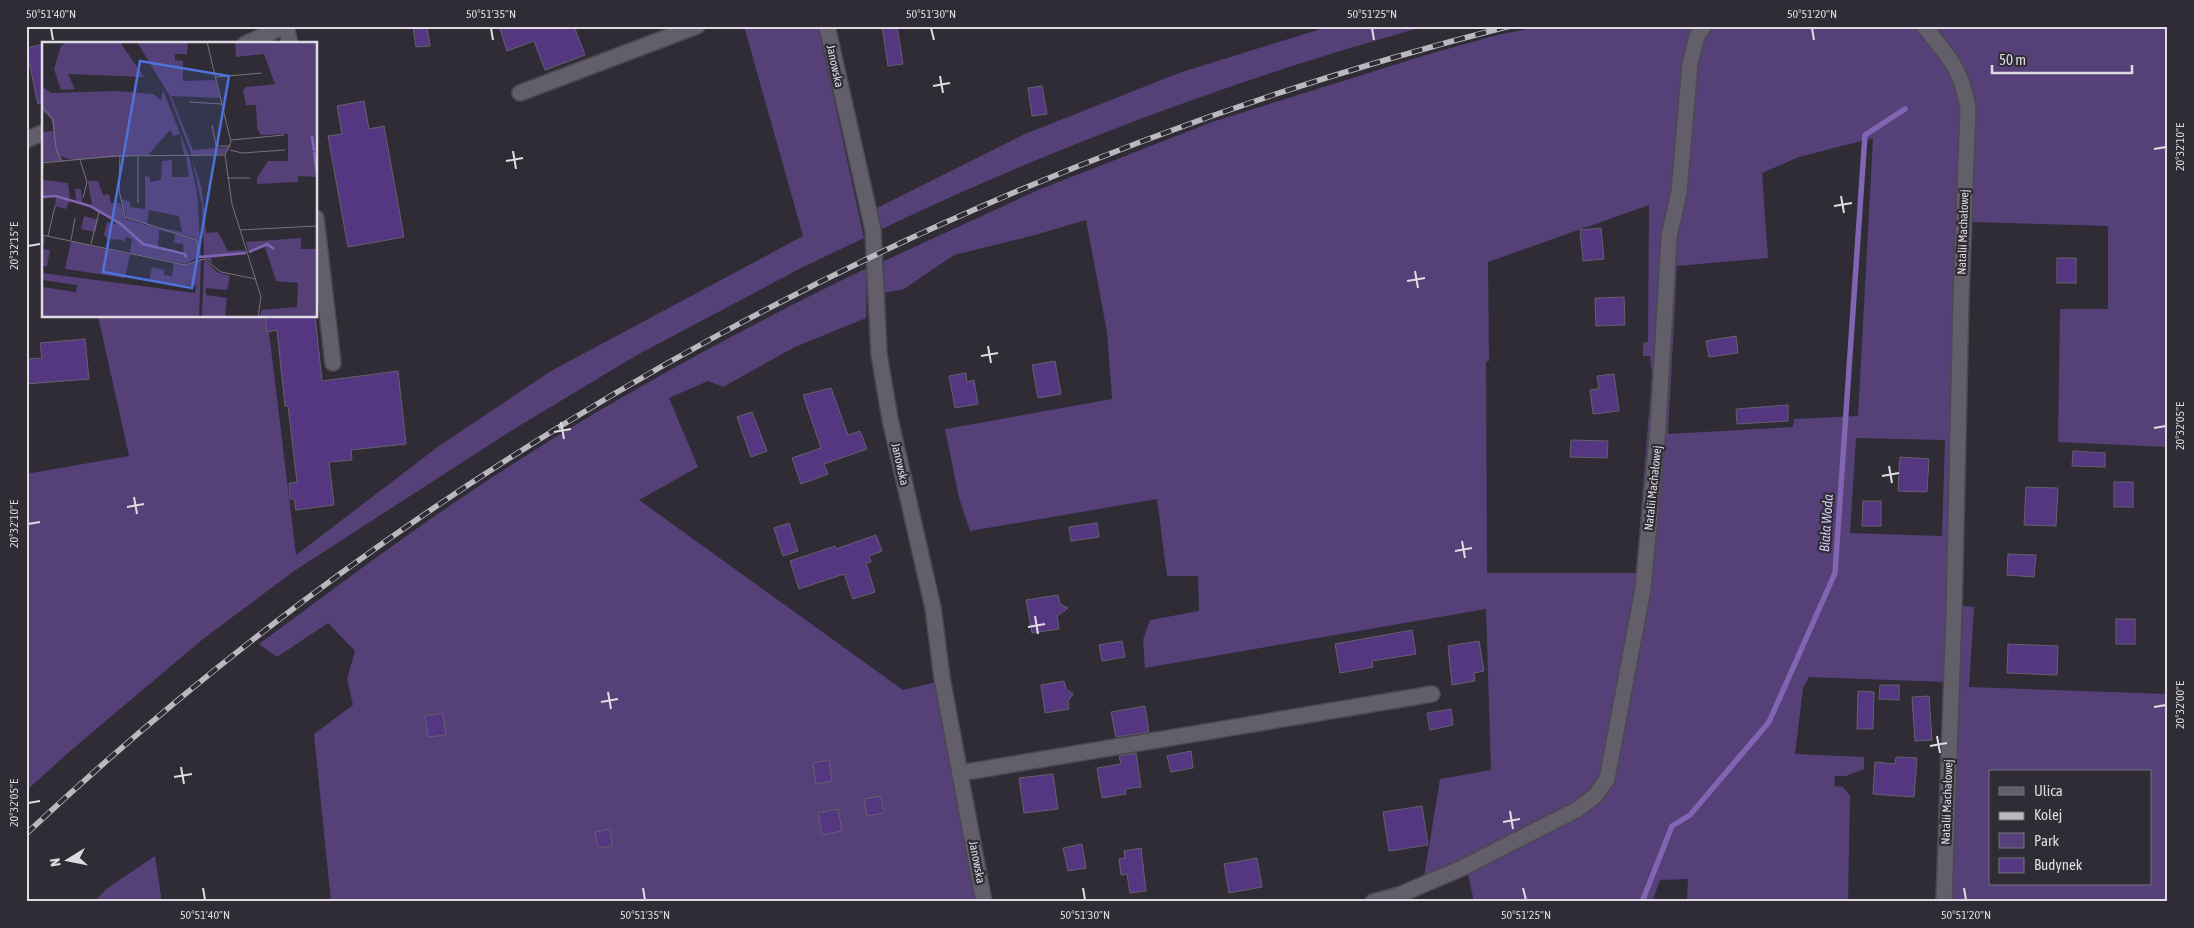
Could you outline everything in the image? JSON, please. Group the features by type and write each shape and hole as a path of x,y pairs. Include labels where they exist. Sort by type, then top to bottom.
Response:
{"street":[{"path":"250,42 286,26 290,42"},
{"path":"520,93 697,26"},
{"name":"Janowska","path":"827,26 873,230 879,354 890,419 933,608 942,678 984,902"},
{"name":"Natalii Machałowej","path":"1373,902 1399,894 1462,868 1578,809 1595,796 1607,779 1643,589 1658,428 1669,238 1679,192 1690,64 1697,36 1704,26"},
{"name":"Natalii Machałowej","path":"1924,26 1956,67 1965,87 1968,109 1944,902"},
{"path":"27,137 42,133"},
{"path":"318,235 333,363"},
{"path":"960,773 1432,694"}],"green space":[{"path":"744,26 818,26 864,238 801,268 637,355 514,429 294,571 203,639 69,752 26,791 26,474 129,456 98,318 267,318 296,555 439,446 551,371 803,236"},
{"path":"1330,26 1426,26 1287,68 1150,116 1015,169 882,229 877,208 1025,134 1179,73"},
{"path":"1542,26 1696,26 1673,192 1664,223 1657,364 1638,589 1603,778 1586,795 1557,814 1513,837 1424,877 1440,779 1491,770 1486,609 1145,668 1143,640 1150,620 1199,611 1198,576 1167,576 1157,499 970,531 959,498 945,429 1112,399 1107,332 1086,220 954,255 904,289 884,293 884,261 1038,190 1212,122 1426,55 1497,35","holes":["1649,205 1648,342 1643,343 1643,356 1650,356 1652,376 1636,573 1487,573 1486,362 1489,361 1488,262"]},
{"path":"1716,26 1913,26 1951,72 1963,107 1946,682 1809,677 1803,688 1795,754 1864,757 1864,769 1846,776 1835,776 1834,786 1843,787 1850,796 1848,902 1687,902 1688,879 1660,880 1652,902 1474,902 1468,874 1582,813 1616,757 1695,68 1701,38","holes":["1873,138 1858,416 1794,419 1793,427 1668,434 1677,266 1768,258 1762,173 1799,157","1856,438 1945,440 1942,536 1850,533"]},
{"path":"1933,26 2168,26 2168,447 2058,442 2060,309 2108,309 2108,226 1970,222 1974,102 1972,91 1960,61"},
{"path":"867,268 866,318 795,347 723,387 708,381 669,398 698,467 639,500 903,690 936,682 976,902 331,902 314,734 353,705 347,679 355,651 328,623 277,657 259,644 421,526 476,488 570,428 717,344"},
{"path":"1963,606 1974,607 1969,687 2168,694 2168,902 1950,902"},
{"path":"155,856 162,902 94,902 106,889"}],"building":[{"path":"413,26 427,26 430,46 416,47"},
{"path":"499,26 574,26 585,55 545,70 534,41 507,51"},
{"path":"882,26 897,26 903,64 888,66"},
{"path":"42,44 42,103 38,104 26,48"},
{"path":"1042,86 1047,114 1032,116 1028,88"},
{"path":"364,101 369,129 384,126 404,237 348,247 328,136 342,134 337,106"},
{"path":"1601,228 1604,259 1583,261 1580,230"},
{"path":"2057,258 2076,258 2076,283 2057,283"},
{"path":"1624,297 1625,325 1596,326 1595,298"},
{"path":"265,318 315,318 322,381 398,371 406,444 351,450 352,460 329,462 334,505 296,510 294,499 290,499 289,483 297,482 288,406 285,406 277,330 267,332"},
{"path":"1736,336 1738,353 1709,357 1706,341"},
{"path":"85,339 89,379 26,384 26,359 42,358 40,343"},
{"path":"1055,361 1061,394 1038,398 1032,365"},
{"path":"966,373 967,382 974,380 978,404 955,408 949,376"},
{"path":"1614,374 1619,411 1593,414 1590,390 1599,389 1597,376"},
{"path":"831,388 848,435 860,431 867,449 824,464 828,474 801,484 792,458 821,448 803,395"},
{"path":"1788,405 1788,421 1737,424 1736,409"},
{"path":"752,412 767,451 751,457 737,417"},
{"path":"1571,440 1608,441 1607,458 1570,457"},
{"path":"2073,451 2105,453 2105,467 2072,466"},
{"path":"1900,457 1929,459 1927,492 1898,491"},
{"path":"2114,482 2133,482 2133,507 2114,507"},
{"path":"2026,487 2058,488 2056,526 2024,525"},
{"path":"1863,501 1881,501 1881,526 1862,526"},
{"path":"789,523 798,551 783,556 774,528"},
{"path":"1097,523 1099,537 1071,541 1069,527"},
{"path":"876,535 882,551 869,556 871,562 866,563 875,592 853,599 844,574 799,589 790,561 835,546 836,549"},
{"path":"2008,554 2036,555 2034,577 2007,575"},
{"path":"1058,595 1060,604 1068,608 1057,616 1059,629 1032,633 1026,600"},
{"path":"2116,619 2135,619 2135,644 2116,644"},
{"path":"1412,630 1416,654 1372,661 1373,667 1340,673 1335,644"},
{"path":"1122,641 1125,657 1102,661 1099,645"},
{"path":"1479,641 1484,671 1474,673 1475,681 1452,685 1448,646"},
{"path":"2008,644 2058,646 2057,675 2007,673"},
{"path":"1064,681 1066,689 1073,694 1068,701 1069,709 1045,713 1041,685"},
{"path":"1880,685 1899,685 1899,700 1879,699"},
{"path":"1858,691 1874,692 1873,729 1857,729"},
{"path":"1929,696 1932,740 1915,741 1912,697"},
{"path":"1145,706 1149,732 1116,737 1111,712"},
{"path":"1451,709 1453,725 1430,730 1427,713"},
{"path":"443,713 446,735 428,737 425,716"},
{"path":"1191,751 1193,768 1171,772 1167,756"},
{"path":"1136,753 1141,787 1125,789 1126,794 1102,798 1097,768 1121,764 1119,756"},
{"path":"1896,757 1917,758 1914,797 1873,794 1875,762 1895,764"},
{"path":"829,760 832,781 816,784 813,763"},
{"path":"1053,774 1058,809 1024,813 1019,778"},
{"path":"881,796 884,813 867,816 864,799"},
{"path":"1422,806 1428,845 1389,851 1383,812"},
{"path":"838,809 842,831 822,835 818,813"},
{"path":"610,829 612,846 598,848 595,832"},
{"path":"1082,844 1086,868 1068,871 1063,848"},
{"path":"1141,848 1146,891 1130,893 1127,874 1121,875 1119,859 1125,858 1124,851"},
{"path":"1257,858 1262,887 1229,893 1224,864"}],"waterway":[{"name":"Biała Woda","path":"1642,902 1672,826 1690,815 1769,722 1835,573 1865,135 1905,109"}],"railway":[{"path":"26,834 187,693 356,562 533,443 717,336 907,240 1103,156 1304,85 1510,26"}]}
